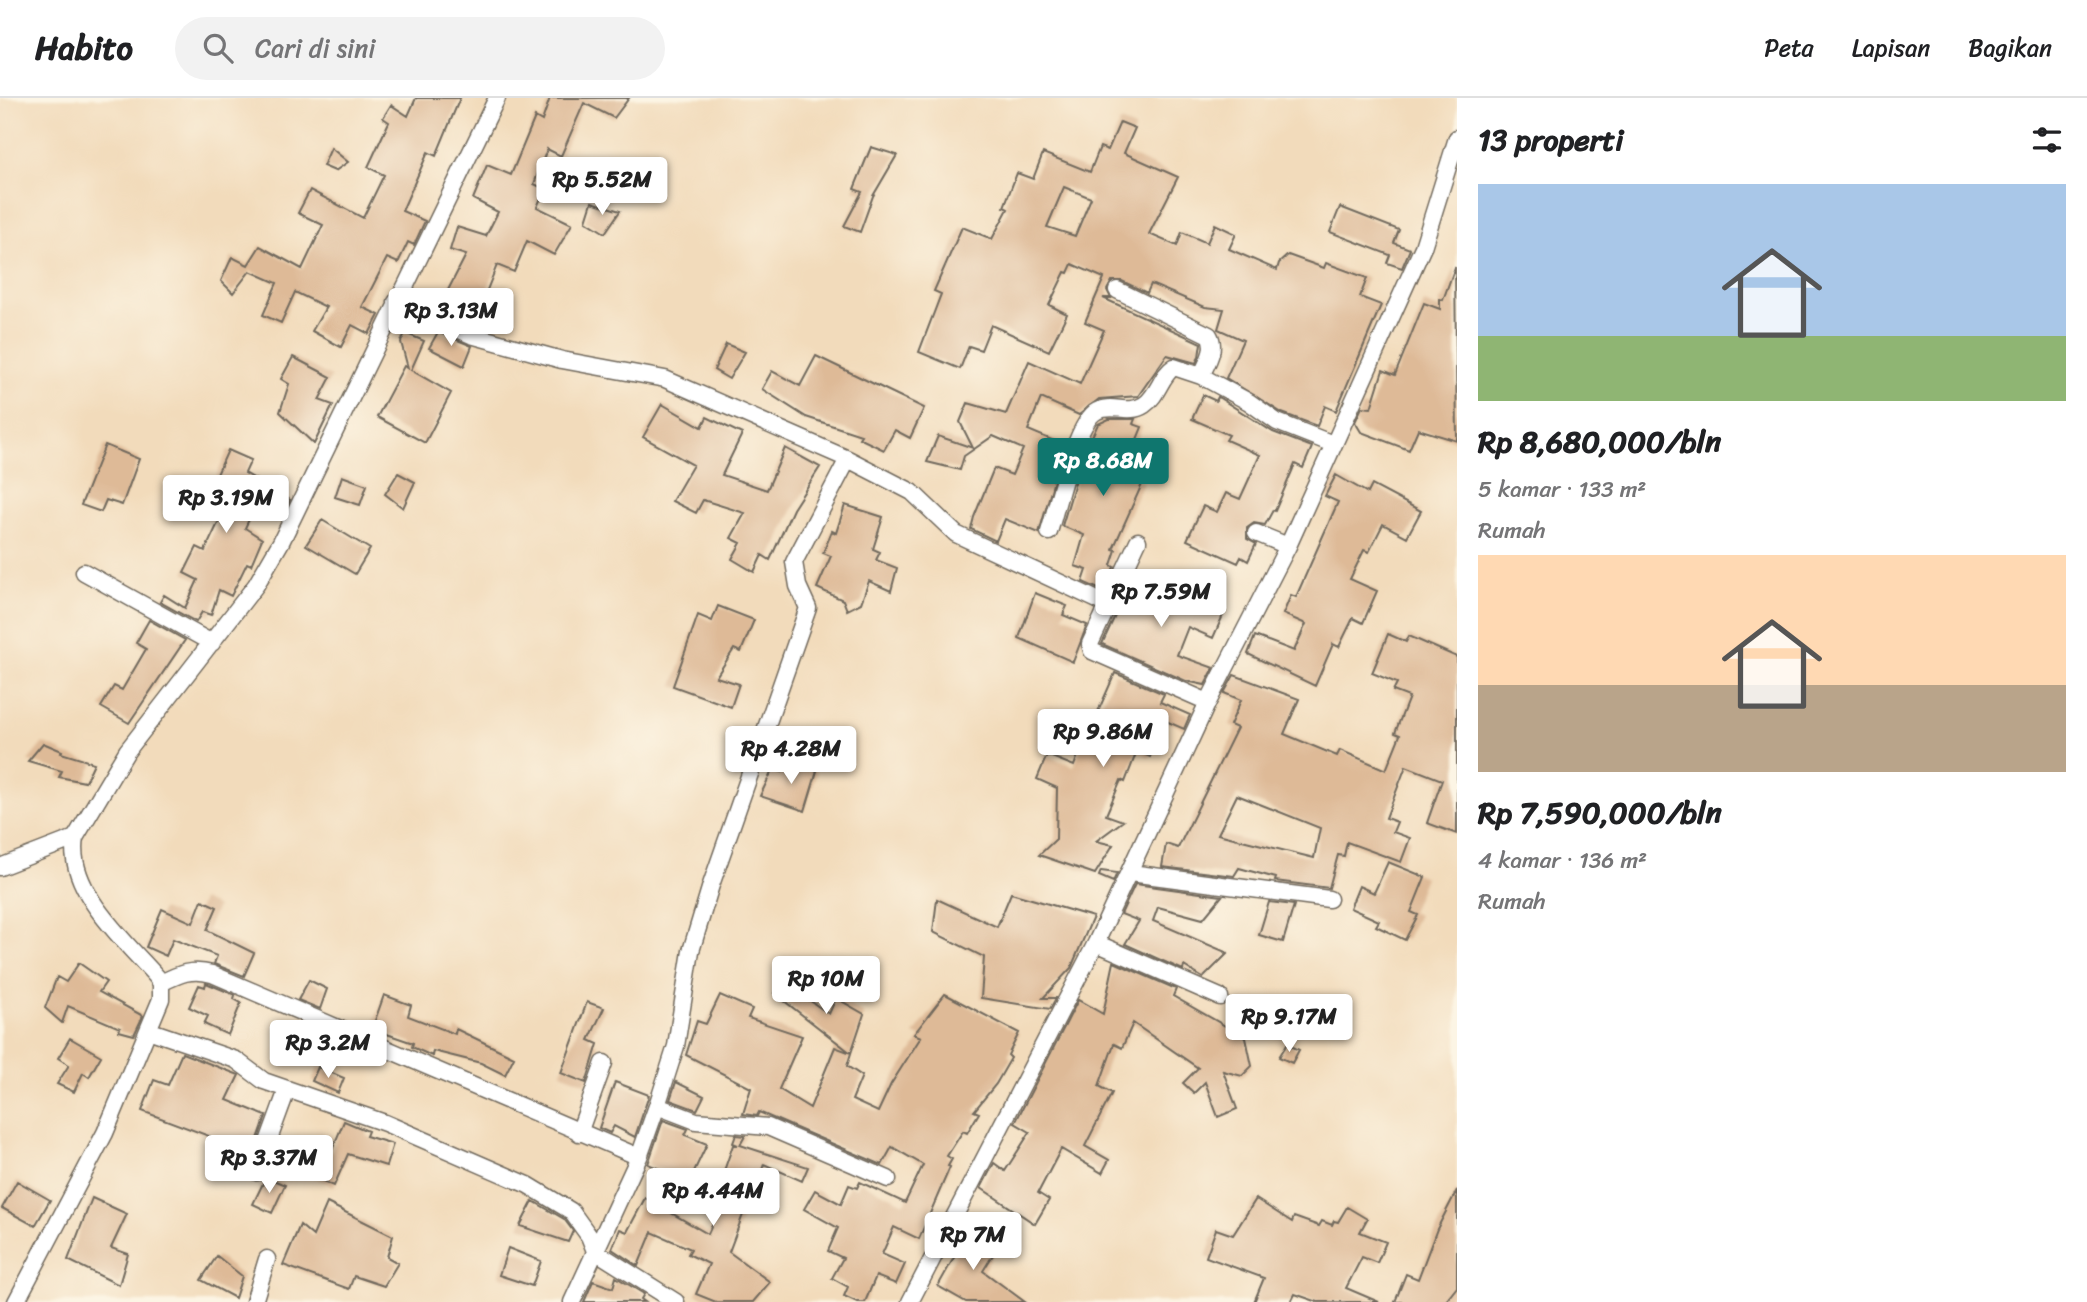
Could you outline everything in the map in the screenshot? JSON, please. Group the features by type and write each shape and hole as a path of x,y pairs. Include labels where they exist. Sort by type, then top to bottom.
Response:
{"street":[{"path":"16,1302 105,1133 161,999 161,983 78,880 73,851 75,838 127,751 256,585 281,542 497,98"},
{"path":"910,1302 1096,943 1208,702 1288,546 1423,247 1457,138"},
{"path":"1117,290 1209,335 1213,342 1201,376"},
{"path":"396,302 471,335 562,360 664,379 848,459 912,492 956,534 1108,605"},
{"path":"1049,532 1081,430 1094,412 1103,409 1138,409 1148,403 1174,367 1201,376 1250,402 1278,422 1333,444"},
{"path":"572,1302 639,1157 657,1106 676,1046 691,951 711,885 808,608 798,586 794,562 848,459"},
{"path":"1256,533 1288,546"},
{"path":"1138,541 1090,644 1092,650 1208,702"},
{"path":"84,572 212,643"},
{"path":"0,867 75,838"},
{"path":"1130,873 1329,900"},
{"path":"1096,943 1220,997"},
{"path":"161,983 183,972 199,970 212,974 639,1157"},
{"path":"148,1030 236,1060 260,1079 385,1123 527,1185 571,1211 589,1236 595,1251 676,1302"},
{"path":"579,1133 604,1063"},
{"path":"257,1172 287,1090"},
{"path":"657,1106 696,1121 768,1127 888,1179"},
{"path":"254,1302 267,1259"}],"building":[{"path":"416,98 460,98 436,156 428,152 402,211 425,221 414,245 408,242 398,263 387,258 362,307 379,315 369,334 352,325 341,347 312,331 326,307 295,292 281,323 263,315 277,283 250,271 233,293 221,281 232,257 248,265 260,246 302,269 323,225 298,213 310,190 363,218 384,175 368,167 389,122 383,118 391,105 408,116"},
{"path":"550,98 629,98 614,118 584,103 561,156 547,149 534,184 545,189 537,207 572,224 554,255 527,241 514,272 497,265 479,310 445,296 466,255 450,250 457,227 486,236 498,212 473,199 487,165 511,175 535,117 542,121"},
{"path":"1120,122 1135,128 1124,153 1178,177 1149,234 1177,246 1182,232 1207,243 1215,224 1236,234 1229,249 1277,270 1279,263 1288,255 1324,268 1326,263 1367,278 1360,297 1381,305 1336,411 1325,406 1317,426 1282,413 1226,378 1243,340 1218,329 1224,309 1205,307 1151,284 1147,293 1122,281 1112,281 1107,290 1111,298 1103,298 1201,343 1199,357 1196,363 1167,355 1138,396 1099,399 1079,415 1041,398 1028,430 1064,445 1039,533 1005,519 996,541 971,529 974,517 994,468 1012,475 1023,449 993,436 964,456 960,470 927,462 938,436 973,448 960,422 968,403 1006,414 1029,361 1080,384 1104,330 1085,322 1104,278 1072,264 1068,273 1065,272 1049,305 1067,314 1049,351 991,325 981,350 969,346 960,369 919,352 941,294 934,291 962,227 992,239 1008,209 1004,207 1017,173 1033,179 1043,153 1090,172 1100,147 1108,150","holes":["1064,187 1091,198 1075,236 1047,227"]},
{"path":"871,147 897,155 873,196 860,232 844,226 862,192 854,189"},
{"path":"331,148 348,162 335,171 323,166"},
{"path":"592,202 620,211 605,233 586,221"},
{"path":"1340,207 1399,230 1394,243 1410,249 1402,268 1387,263 1390,255 1330,232"},
{"path":"1455,267 1457,441 1418,429 1409,450 1361,432 1355,422 1362,407 1371,408 1383,370 1395,375 1424,303 1440,309 1440,299 1443,300"},
{"path":"438,332 472,346 464,366 429,348"},
{"path":"405,333 424,341 411,370 451,393 425,443 377,417 404,366 408,368 401,342"},
{"path":"726,344 745,352 729,379 714,370"},
{"path":"816,356 924,408 910,438 895,430 884,450 859,438 861,435 806,417 762,389 772,371 800,386"},
{"path":"293,357 331,377 319,400 333,405 314,444 280,412 289,384 281,379"},
{"path":"1203,395 1216,401 1218,397 1273,432 1312,447 1303,468 1295,464 1275,511 1273,510 1265,525 1254,523 1247,528 1247,539 1256,544 1248,561 1241,557 1238,563 1187,540 1203,506 1217,512 1226,493 1240,499 1260,455 1226,440 1229,435 1192,419"},
{"path":"662,404 702,427 707,417 742,434 722,475 767,490 785,448 820,467 793,509 770,560 762,555 754,572 732,559 741,543 731,538 745,513 703,500 696,513 672,501 693,465 643,437"},
{"path":"1109,419 1135,419 1133,424 1142,427 1123,474 1143,482 1113,549 1116,550 1111,565 1114,567 1103,591 1083,582 1087,570 1075,566 1084,535 1062,526 1084,453 1098,424"},
{"path":"105,445 139,459 122,505 106,500 101,512 81,505"},
{"path":"228,450 251,460 245,473 290,500 285,510 259,498 245,528 262,539 251,565 247,563 231,596 219,590 211,615 202,612 196,622 160,602 164,595 185,608 198,580 184,573 197,547 205,551 221,517 195,505 209,476 215,479"},
{"path":"398,473 415,482 403,508 385,494"},
{"path":"1336,475 1368,493 1372,485 1421,511 1407,537 1383,524 1369,552 1364,550 1350,579 1377,591 1363,623 1353,618 1339,647 1333,644 1315,686 1248,654 1255,636 1294,651 1306,624 1283,614 1291,595 1296,597 1338,502 1325,496"},
{"path":"342,476 367,485 360,505 335,497"},
{"path":"845,505 883,517 873,549 880,552 876,560 897,568 891,591 869,581 861,603 847,610 843,600 817,588 831,556 823,553 832,531 836,533"},
{"path":"322,520 370,549 355,574 306,545"},
{"path":"1134,575 1224,613 1213,638 1188,627 1177,655 1214,668 1205,685 1186,681 1102,644"},
{"path":"1035,593 1067,606 1063,615 1087,625 1073,662 1019,638"},
{"path":"718,606 754,620 741,652 734,649 716,677 739,684 731,707 673,686 698,615 712,621"},
{"path":"149,620 185,640 129,723 101,707 114,686 122,690 146,649 136,643"},
{"path":"1388,634 1406,642 1409,636 1457,657 1457,834 1427,823 1442,780 1406,766 1386,818 1397,822 1393,832 1410,838 1401,862 1347,842 1344,856 1338,855 1329,888 1275,881 1276,878 1239,868 1234,876 1162,867 1166,844 1178,848 1237,728 1230,725 1241,700 1224,693 1234,675 1299,699 1284,734 1337,756 1340,750 1386,770 1400,735 1395,733 1409,697 1393,691 1397,683 1372,673","holes":["1237,795 1320,828 1314,858 1218,834"]},
{"path":"1115,673 1164,694 1160,702 1190,715 1184,729 1166,721 1150,757 1137,751 1125,782 1121,780 1106,815 1123,821 1096,841 1113,845 1095,874 1039,855 1056,839 1057,788 1037,779 1047,755 1074,766 1084,740 1066,732 1072,715 1093,723"},
{"path":"43,743 62,751 61,753 94,763 85,782 59,777 62,771 28,761"},
{"path":"786,760 817,771 805,811 760,796 773,769 782,772"},
{"path":"1388,862 1425,877 1411,912 1418,915 1405,940 1376,926 1379,921 1350,908 1359,886 1374,893"},
{"path":"1101,871 1117,873 1113,882 1099,876"},
{"path":"1135,884 1222,896 1203,919 1158,907 1153,921 1228,953 1203,978 1184,966 1183,970 1125,944 1139,921 1121,914"},
{"path":"1011,893 1093,917 1071,968 1043,998 1056,998 1050,1009 981,998 984,957 933,932 937,899 997,927"},
{"path":"202,900 217,907 207,930 254,953 244,976 214,964 217,956 173,939 166,956 146,947 162,909 193,923"},
{"path":"1269,902 1294,905 1283,942 1259,935"},
{"path":"1114,962 1176,989 1173,996 1246,1038 1252,1066 1242,1076 1223,1071 1237,1109 1218,1117 1205,1082 1194,1093 1183,1083 1198,1068 1133,1023 1122,1048 1114,1044 1099,1086 1112,1093 1085,1146 1109,1160 1102,1173 1061,1149 1038,1193 1049,1200 1035,1224 981,1188 994,1163 1005,1171 1030,1132 1015,1123 1078,1000 1103,1014"},
{"path":"79,963 106,982 99,992 143,1016 134,1035 119,1031 120,1028 68,1006 62,1023 45,1008 57,977 66,982"},
{"path":"309,980 327,989 320,1009 298,1000"},
{"path":"782,981 829,1014 836,998 864,1014 851,1053 774,993"},
{"path":"206,983 235,995 234,999 241,1003 228,1035 204,1024 208,1016 189,1007 199,985 205,987"},
{"path":"945,994 1019,1033 1008,1055 1011,1058 996,1084 974,1111 979,1113 967,1133 963,1131 947,1156 952,1159 948,1166 950,1167 919,1239 894,1227 882,1254 905,1264 896,1284 876,1276 865,1302 857,1302 844,1296 848,1287 832,1278 843,1258 828,1251 838,1228 804,1209 815,1190 841,1204 849,1185 857,1188 860,1182 905,1203 923,1165 892,1147 882,1165 759,1112 757,1116 743,1114 751,1088 686,1055 697,1021 706,1024 720,995 752,1009 748,1018 802,1036 779,1089 810,1108 835,1047 851,1053 847,1066 862,1076 852,1100 878,1112 891,1084 921,1037 914,1034"},
{"path":"384,995 411,1005 408,1016 455,1034 456,1029 514,1057 505,1075 481,1063 433,1051 432,1056 412,1047 413,1043 372,1029"},
{"path":"587,1002 604,1008 589,1040 598,1044 586,1083 561,1073"},
{"path":"70,1038 101,1056 89,1077 83,1073 74,1092 57,1084 69,1065 58,1058"},
{"path":"1287,1044 1299,1050 1292,1063 1279,1057"},
{"path":"182,1053 239,1075 227,1100 266,1116 251,1159 231,1151 233,1145 142,1111 154,1080 168,1085"},
{"path":"318,1067 344,1078 338,1093 312,1081"},
{"path":"615,1082 649,1095 635,1137 614,1126 610,1133 599,1128"},
{"path":"676,1082 704,1096 697,1110 670,1100"},
{"path":"663,1120 688,1129 685,1135 707,1144 689,1182 648,1164"},
{"path":"344,1121 368,1131 366,1136 393,1144 386,1166 348,1154 334,1186 312,1176 322,1152 330,1155"},
{"path":"736,1135 745,1136 740,1145 808,1167 802,1181 764,1164 758,1181 756,1180 729,1252 770,1282 753,1302 716,1302 696,1294 709,1264 688,1254 691,1249 652,1232 638,1266 612,1249 620,1229 627,1232 645,1198 708,1234 723,1200 715,1197 733,1145 738,1145 733,1143"},
{"path":"266,1177 285,1185 272,1213 253,1204"},
{"path":"17,1181 50,1200 35,1226 2,1208"},
{"path":"1457,1190 1457,1287 1445,1302 1395,1302 1406,1274 1418,1279 1437,1229"},
{"path":"92,1198 127,1214 111,1248 128,1254 119,1285 68,1260"},
{"path":"1256,1199 1292,1222 1294,1217 1319,1226 1322,1221 1332,1225 1334,1221 1338,1222 1347,1207 1367,1219 1360,1232 1386,1242 1377,1263 1362,1257 1346,1288 1379,1302 1318,1302 1295,1294 1291,1302 1254,1302 1264,1278 1206,1257 1216,1229 1233,1235"},
{"path":"533,1201 564,1219 573,1231 568,1242 520,1226"},
{"path":"327,1203 393,1236 387,1257 398,1263 384,1286 354,1276 349,1289 283,1265 300,1225 313,1236"},
{"path":"960,1228 978,1235 977,1238 996,1250 983,1271 1025,1302 966,1302 938,1286 956,1254 948,1251"},
{"path":"508,1248 541,1261 532,1286 499,1275"},
{"path":"217,1256 242,1276 235,1298 201,1280"},
{"path":"616,1277 644,1294 641,1299 645,1302 584,1302 593,1281 613,1288"}]}
